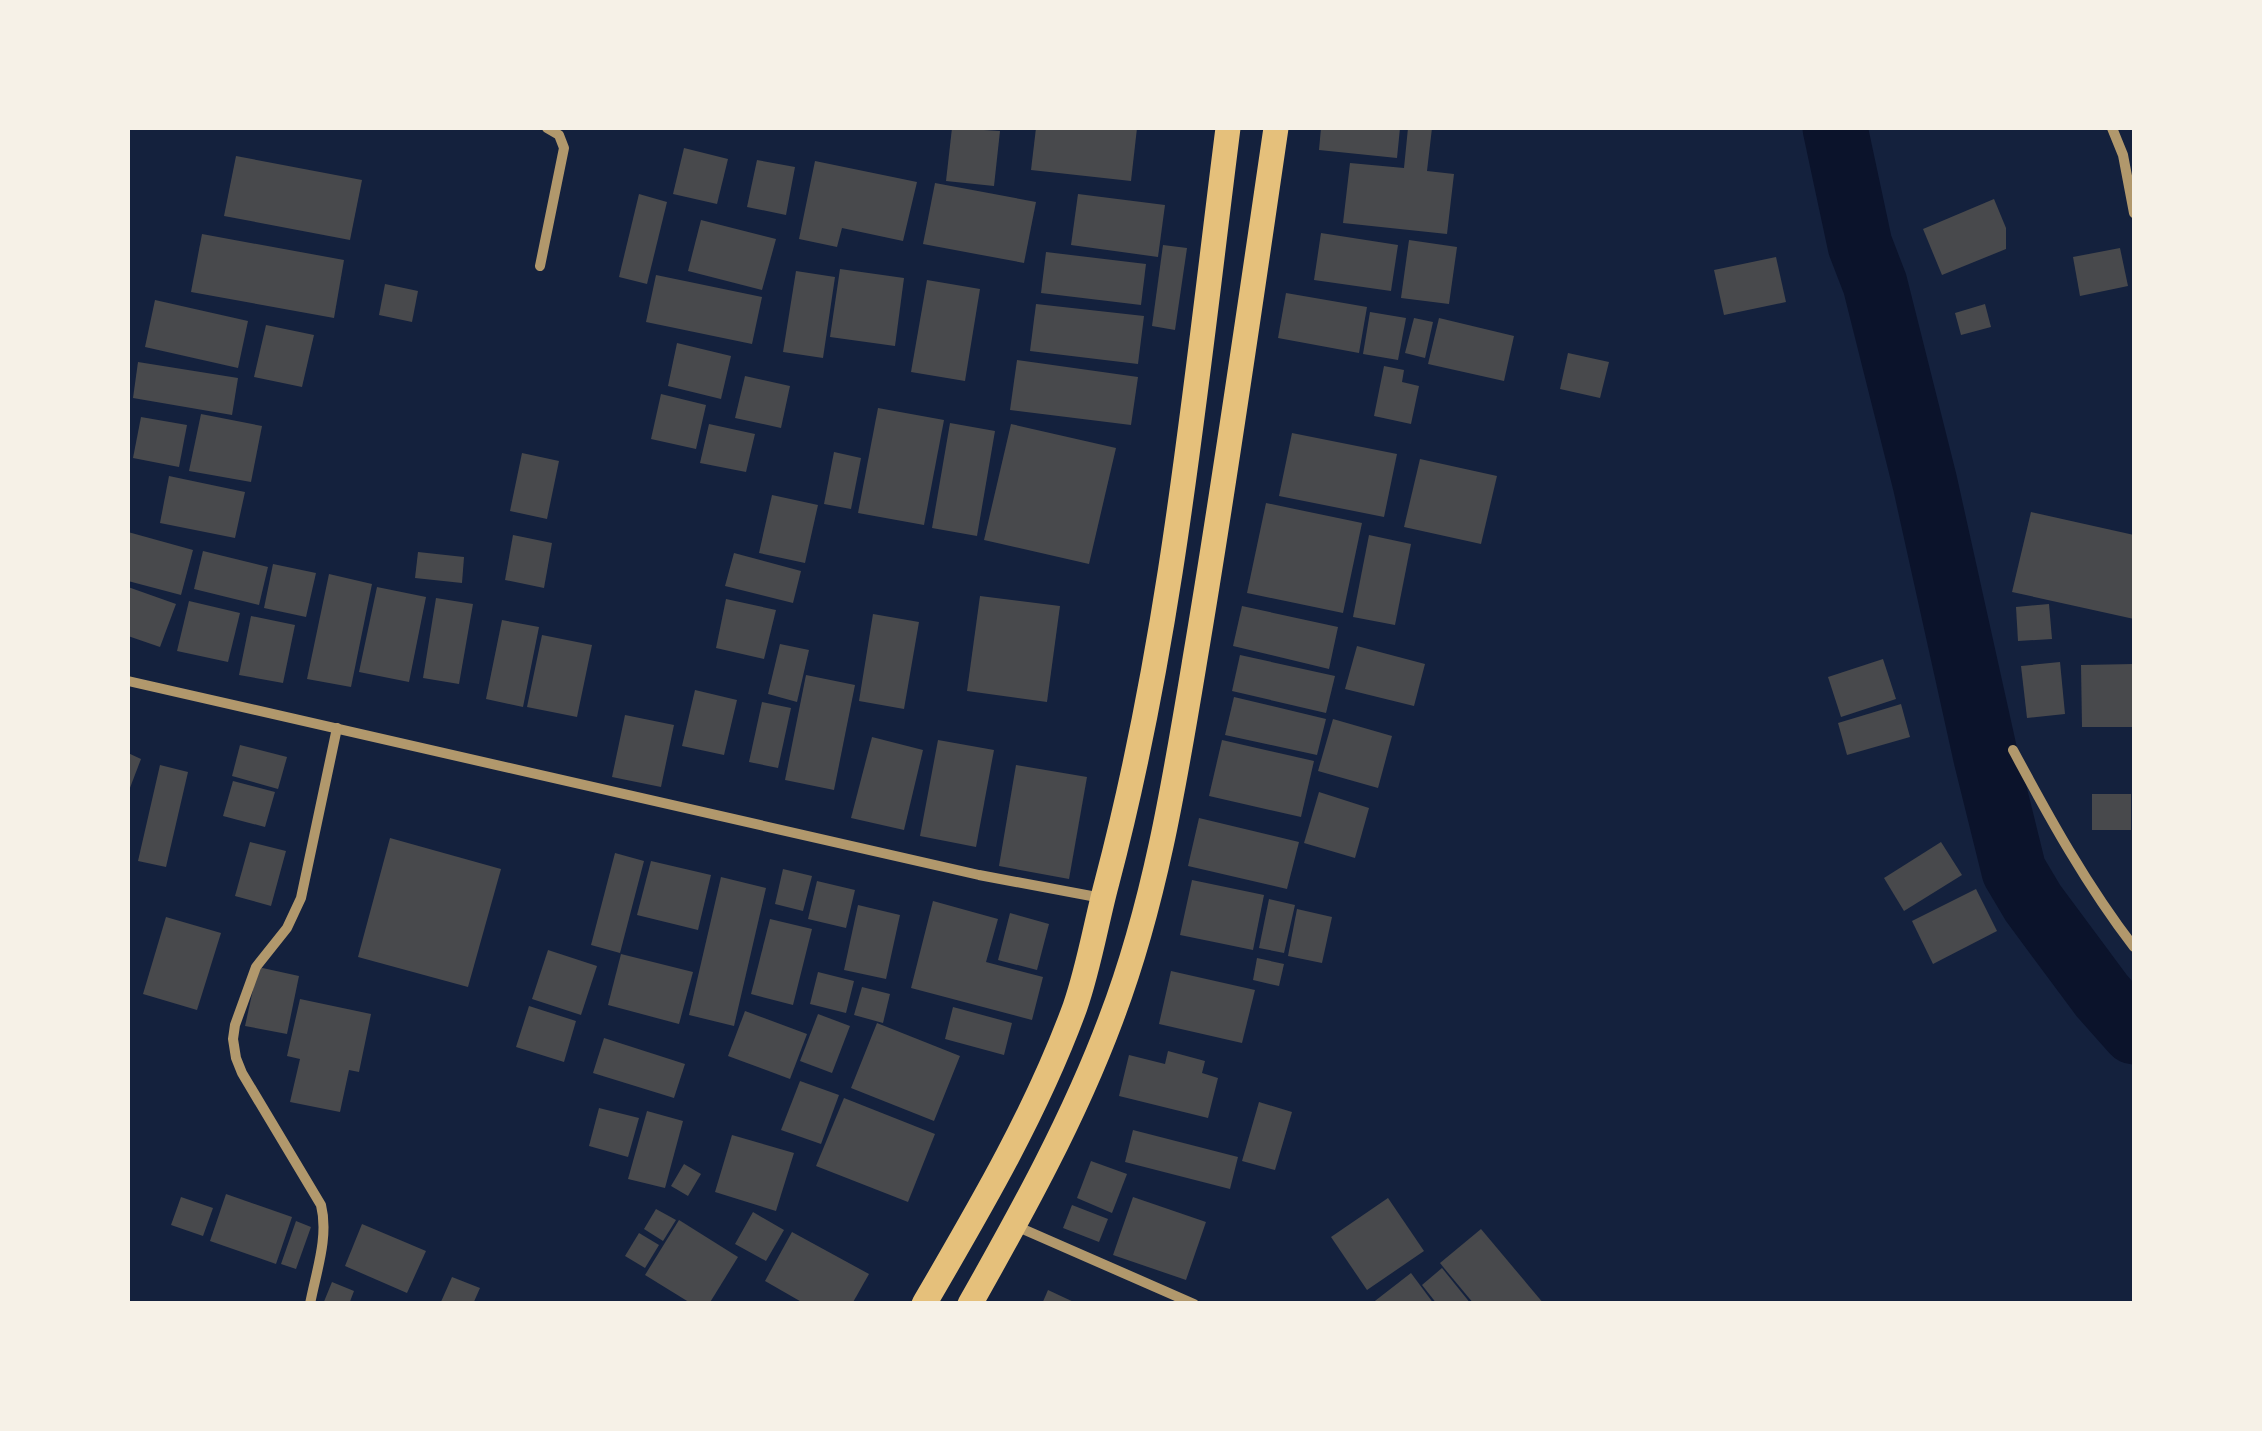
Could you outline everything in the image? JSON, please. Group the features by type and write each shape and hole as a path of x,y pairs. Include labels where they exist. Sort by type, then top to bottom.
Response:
{"main road":[{"path":"924,1304 979,1210 1040,1090 1076,1004 1131,791 1177,530 1228,128"},
{"path":"970,1304 1077,1102 1112,1018 1146,908 1172,798 1217,534 1276,128"},
{"path":"1177,530 1217,534"}],"street":[{"path":"540,266 564,148 559,135 547,128"},
{"path":"2112,128 2123,155 2134,213"},
{"path":"128,681 979,874 1102,898"},
{"path":"310,1304 325,1220 321,1205 242,1073 233,1039 234,1025 256,967 287,928 301,898 336,728"},
{"path":"2013,750 2060,839 2134,948"},
{"path":"1014,1225 1194,1304"}],"building":[{"path":"952,128 1000,131 994,186 946,181"},
{"path":"1036,128 1137,128 1131,181 1031,170"},
{"path":"1321,128 1400,128 1397,158 1319,150"},
{"path":"1408,128 1432,128 1427,171 1454,174 1447,234 1343,223 1350,163 1404,168"},
{"path":"684,148 728,159 717,204 673,194"},
{"path":"236,156 362,180 350,240 224,216"},
{"path":"757,160 795,167 786,215 747,207"},
{"path":"815,161 917,182 903,241 842,228 837,247 799,239"},
{"path":"935,183 1036,202 1024,263 923,244"},
{"path":"639,194 667,202 647,284 619,277"},
{"path":"1078,194 1165,205 1158,257 1071,245"},
{"path":"1994,199 2006,228 2006,249 1942,275 1923,229"},
{"path":"701,220 776,239 762,290 688,271"},
{"path":"1321,233 1398,245 1391,291 1314,280"},
{"path":"202,234 344,260 334,318 191,292"},
{"path":"1409,240 1457,247 1449,304 1401,298"},
{"path":"1163,245 1187,248 1175,330 1152,326"},
{"path":"2120,248 2128,286 2080,296 2073,257"},
{"path":"1046,252 1146,264 1141,305 1041,293"},
{"path":"1776,257 1786,302 1724,315 1714,270"},
{"path":"840,269 904,278 895,346 830,337"},
{"path":"796,271 835,277 823,358 783,352"},
{"path":"656,275 762,297 752,344 646,322"},
{"path":"927,280 980,289 965,381 911,372"},
{"path":"385,284 418,291 412,322 379,315"},
{"path":"1286,293 1367,307 1359,353 1278,338"},
{"path":"155,300 248,321 238,368 145,347"},
{"path":"1036,304 1144,316 1138,364 1030,351"},
{"path":"1985,304 1991,327 1961,335 1955,313"},
{"path":"1370,312 1406,318 1398,360 1363,354"},
{"path":"1414,318 1433,322 1425,358 1405,353"},
{"path":"1439,318 1514,336 1504,381 1428,364"},
{"path":"266,325 314,335 302,387 254,377"},
{"path":"677,343 731,356 721,399 668,386"},
{"path":"1568,353 1609,362 1600,398 1560,389"},
{"path":"1017,360 1138,377 1131,425 1010,410"},
{"path":"138,362 238,378 232,415 133,398"},
{"path":"1384,366 1404,370 1402,382 1419,386 1411,424 1374,416"},
{"path":"745,376 790,386 781,428 735,418"},
{"path":"661,394 706,405 696,449 651,439"},
{"path":"878,408 944,420 924,525 858,513"},
{"path":"201,414 262,426 251,482 189,471"},
{"path":"141,417 187,425 179,467 133,458"},
{"path":"950,423 995,431 977,536 932,528"},
{"path":"709,424 755,434 746,472 700,463"},
{"path":"1011,424 1116,448 1089,564 984,540"},
{"path":"1292,433 1397,454 1384,517 1279,496"},
{"path":"834,452 861,458 851,509 824,504"},
{"path":"522,453 559,461 547,519 510,511"},
{"path":"1420,459 1497,476 1481,544 1404,527"},
{"path":"169,476 245,492 235,538 160,523"},
{"path":"772,495 818,505 805,563 759,553"},
{"path":"1266,503 1362,523 1343,613 1247,593"},
{"path":"2031,512 2134,535 2134,619 2012,592"},
{"path":"128,532 193,550 181,595 128,581"},
{"path":"513,535 552,543 544,588 505,580"},
{"path":"1369,535 1411,544 1395,625 1353,617"},
{"path":"203,551 268,567 259,605 194,589"},
{"path":"418,552 464,557 462,583 415,578"},
{"path":"734,553 801,571 793,603 725,586"},
{"path":"273,564 316,573 306,617 264,608"},
{"path":"329,574 372,584 351,687 307,679"},
{"path":"128,587 176,604 160,647 128,636"},
{"path":"377,587 426,597 409,682 359,672"},
{"path":"980,596 1060,606 1047,702 967,691"},
{"path":"436,598 473,604 459,684 423,678"},
{"path":"726,599 776,610 764,659 716,648"},
{"path":"189,601 240,613 228,662 177,651"},
{"path":"2049,604 2052,639 2018,641 2016,607"},
{"path":"1242,606 1338,627 1329,669 1233,646"},
{"path":"873,614 919,622 904,709 859,701"},
{"path":"251,616 295,625 283,683 239,675"},
{"path":"502,620 539,627 523,707 486,699"},
{"path":"542,635 592,645 577,717 527,707"},
{"path":"780,644 809,650 797,702 768,694"},
{"path":"1357,646 1425,664 1414,706 1345,689"},
{"path":"1240,655 1335,676 1326,713 1232,691"},
{"path":"1883,659 1896,699 1841,717 1828,677"},
{"path":"2060,662 2065,714 2027,718 2021,666"},
{"path":"2134,664 2134,727 2082,727 2081,665"},
{"path":"806,675 855,685 834,790 785,780"},
{"path":"695,690 737,700 724,755 682,746"},
{"path":"1234,697 1326,719 1317,755 1225,735"},
{"path":"762,702 791,708 778,768 749,762"},
{"path":"1901,704 1910,737 1847,755 1838,723"},
{"path":"625,715 674,725 661,787 612,777"},
{"path":"1333,719 1392,736 1378,788 1318,771"},
{"path":"872,737 923,750 904,830 851,818"},
{"path":"938,740 994,750 976,847 920,836"},
{"path":"1222,740 1314,761 1301,817 1209,796"},
{"path":"240,745 287,757 278,789 232,776"},
{"path":"128,753 141,759 128,793"},
{"path":"160,765 188,772 166,867 138,861"},
{"path":"1016,765 1087,777 1069,879 999,866"},
{"path":"233,781 275,792 265,827 223,816"},
{"path":"1319,792 1369,808 1355,858 1304,843"},
{"path":"2092,794 2131,794 2131,830 2092,830"},
{"path":"1199,818 1299,842 1287,889 1188,866"},
{"path":"390,838 501,869 468,987 358,957"},
{"path":"250,842 286,851 271,906 235,896"},
{"path":"1941,842 1962,875 1904,911 1884,878"},
{"path":"615,853 644,861 620,953 591,945"},
{"path":"651,861 711,875 698,930 637,915"},
{"path":"783,869 812,876 803,911 775,904"},
{"path":"721,877 766,888 734,1026 689,1015"},
{"path":"1192,880 1264,895 1253,950 1180,935"},
{"path":"817,881 855,890 846,928 808,919"},
{"path":"1976,889 1997,931 1933,964 1912,921"},
{"path":"1269,899 1295,905 1284,953 1259,948"},
{"path":"933,901 998,919 986,962 1043,977 1032,1020 911,988"},
{"path":"858,905 900,915 886,979 844,970"},
{"path":"1297,909 1332,917 1322,963 1288,956"},
{"path":"1010,913 1049,924 1037,970 998,960"},
{"path":"166,917 221,933 197,1010 143,994"},
{"path":"770,919 812,929 793,1005 751,994"},
{"path":"548,950 597,966 581,1015 532,999"},
{"path":"621,954 693,972 679,1024 608,1005"},
{"path":"1257,958 1284,964 1279,986 1253,980"},
{"path":"258,967 299,976 287,1034 245,1026"},
{"path":"1171,971 1255,990 1242,1043 1159,1024"},
{"path":"818,972 854,981 846,1013 810,1004"},
{"path":"862,987 890,994 883,1023 854,1015"},
{"path":"300,999 371,1014 359,1072 349,1070 340,1112 290,1102 300,1059 287,1056"},
{"path":"529,1006 576,1021 564,1062 516,1047"},
{"path":"953,1007 1012,1023 1004,1055 945,1039"},
{"path":"745,1011 807,1034 790,1079 728,1056"},
{"path":"818,1014 850,1026 832,1073 800,1061"},
{"path":"877,1023 960,1056 934,1121 851,1088"},
{"path":"604,1038 685,1064 674,1098 593,1073"},
{"path":"1168,1051 1205,1061 1202,1073 1218,1078 1208,1118 1119,1096 1129,1055 1165,1064"},
{"path":"800,1081 839,1095 821,1144 781,1130"},
{"path":"844,1098 935,1134 908,1202 816,1166"},
{"path":"1259,1102 1292,1112 1275,1170 1242,1161"},
{"path":"599,1108 639,1118 628,1157 589,1146"},
{"path":"647,1111 683,1121 665,1188 628,1179"},
{"path":"1133,1130 1238,1157 1230,1189 1125,1162"},
{"path":"732,1135 794,1153 776,1211 715,1192"},
{"path":"1091,1161 1127,1174 1112,1213 1077,1198"},
{"path":"684,1164 701,1174 688,1196 671,1186"},
{"path":"226,1194 292,1217 276,1264 210,1241"},
{"path":"181,1197 213,1208 203,1236 171,1225"},
{"path":"1133,1197 1206,1222 1186,1280 1113,1255"},
{"path":"1388,1198 1424,1251 1367,1290 1331,1237"},
{"path":"1072,1205 1108,1219 1099,1242 1063,1228"},
{"path":"656,1209 676,1220 663,1241 644,1229"},
{"path":"753,1212 784,1230 766,1261 735,1244"},
{"path":"679,1220 738,1257 709,1304 692,1304 645,1275"},
{"path":"296,1221 311,1227 296,1269 281,1264"},
{"path":"362,1224 426,1251 407,1293 345,1266"},
{"path":"1481,1229 1544,1304 1474,1304 1440,1263"},
{"path":"792,1232 869,1274 852,1304 805,1304 765,1281"},
{"path":"639,1233 659,1245 645,1268 625,1256"},
{"path":"1442,1268 1471,1304 1437,1304 1422,1285"},
{"path":"1411,1273 1434,1304 1371,1304"},
{"path":"452,1277 480,1288 473,1304 440,1304"},
{"path":"332,1282 354,1291 349,1304 323,1304"},
{"path":"1048,1290 1078,1304 1042,1304"}],"waterway":[{"path":"1835,128 1860,245 1875,284 1925,483 2014,871 2102,996 2134,1032"}]}
